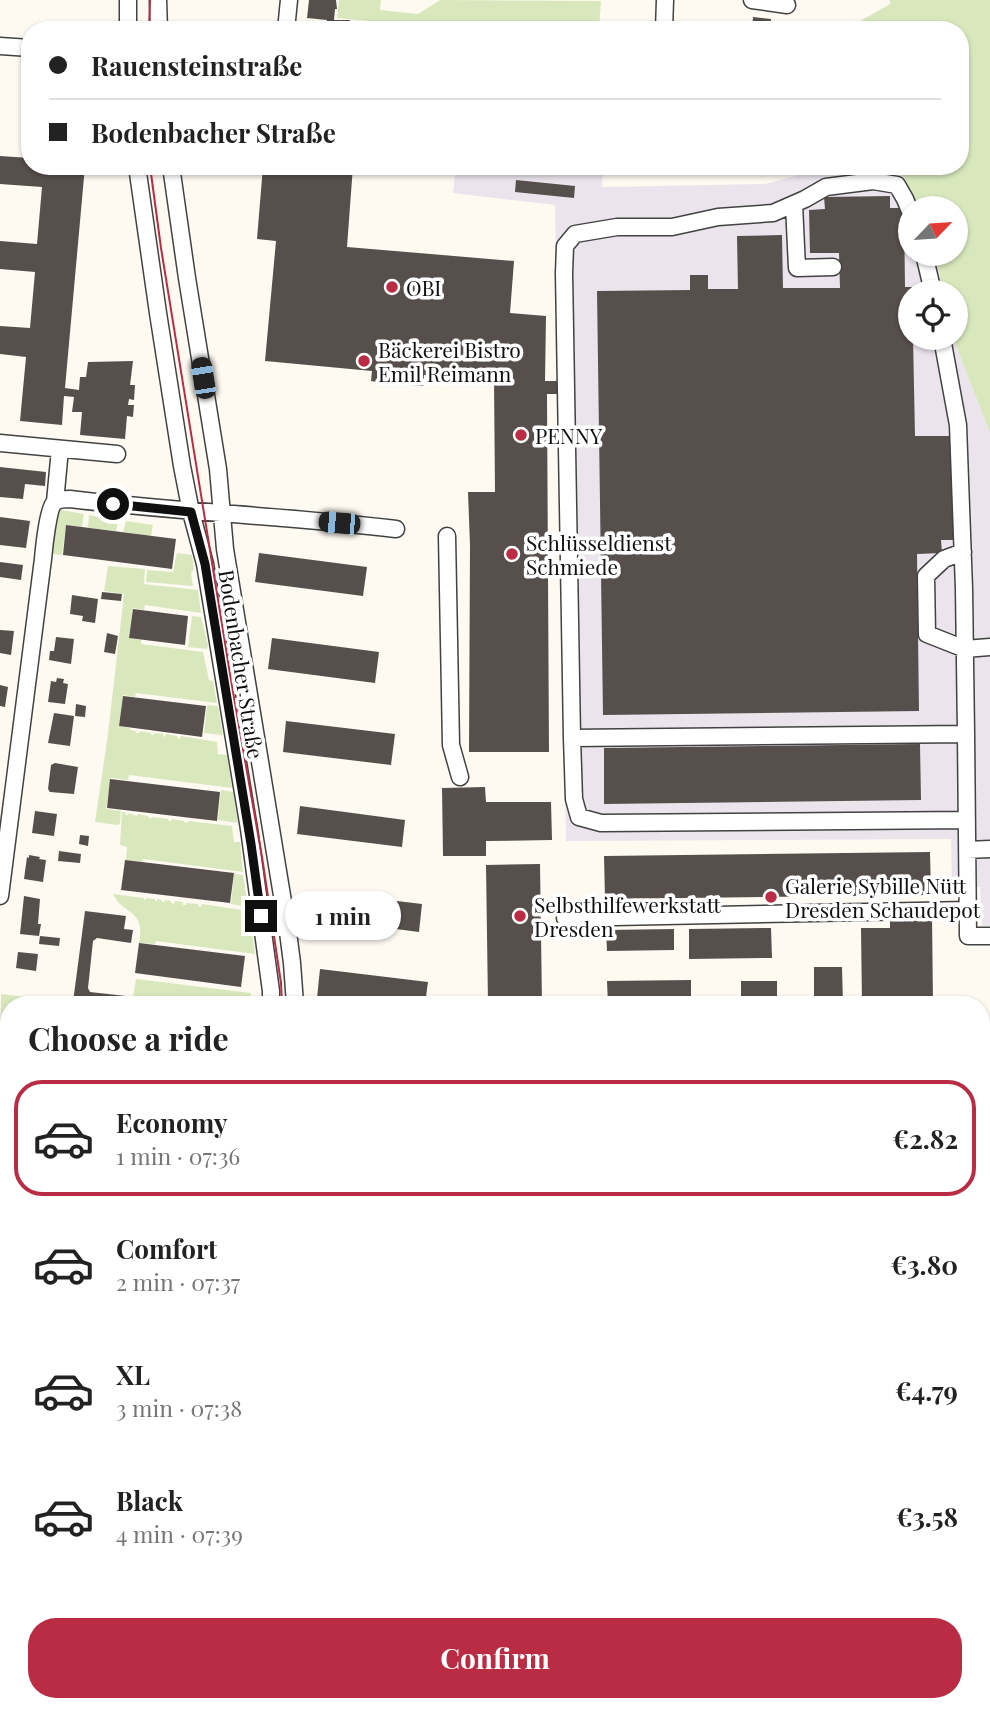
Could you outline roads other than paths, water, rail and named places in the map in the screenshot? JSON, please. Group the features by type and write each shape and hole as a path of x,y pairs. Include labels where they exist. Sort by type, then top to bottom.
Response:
{"street":[{"path":"128,0 128,21"},
{"path":"158,0 159,21"},
{"path":"287,21 289,0"},
{"path":"664,21 665,0"},
{"path":"752,0 787,5"},
{"path":"0,46 21,48"},
{"name":"Bodenbacher Straße","path":"138,175 191,512 205,564 247,817 270,996"},
{"name":"Bodenbacher Straße","path":"172,175 218,469 225,549 288,932 294,996"},
{"path":"902,196 897,185 873,181 826,187 773,212 718,217 672,227 617,228 575,234 565,246 574,799 579,817 601,823 967,820"},
{"path":"794,204 797,268 833,267"},
{"path":"945,350 958,425 963,552 968,936 990,936"},
{"path":"0,443 117,454"},
{"path":"0,896 43,559 50,511 55,502 60,449"},
{"path":"55,502 70,499 396,529"},
{"path":"447,536 451,745 460,777"},
{"path":"963,552 944,559 926,576 927,634 965,649 990,647"},
{"path":"572,738 966,734"},
{"path":"967,850 990,849"},
{"path":"565,918 968,910"}],"tram line":[{"path":"149,21 150,0"},
{"path":"151,175 232,686 262,857 282,996"}],"place":[{"name":"OBI","path":"392,287"},
{"name":"Bäckerei Bistro Emil Reimann","path":"364,361"},
{"name":"PENNY","path":"521,435"},
{"name":"Schlüsseldienst Schmiede","path":"512,554"},
{"name":"Galerie Sybille Nütt Dresden Schaudepot","path":"771,897"},
{"name":"Selbsthilfewerkstatt Dresden","path":"520,916"}]}
